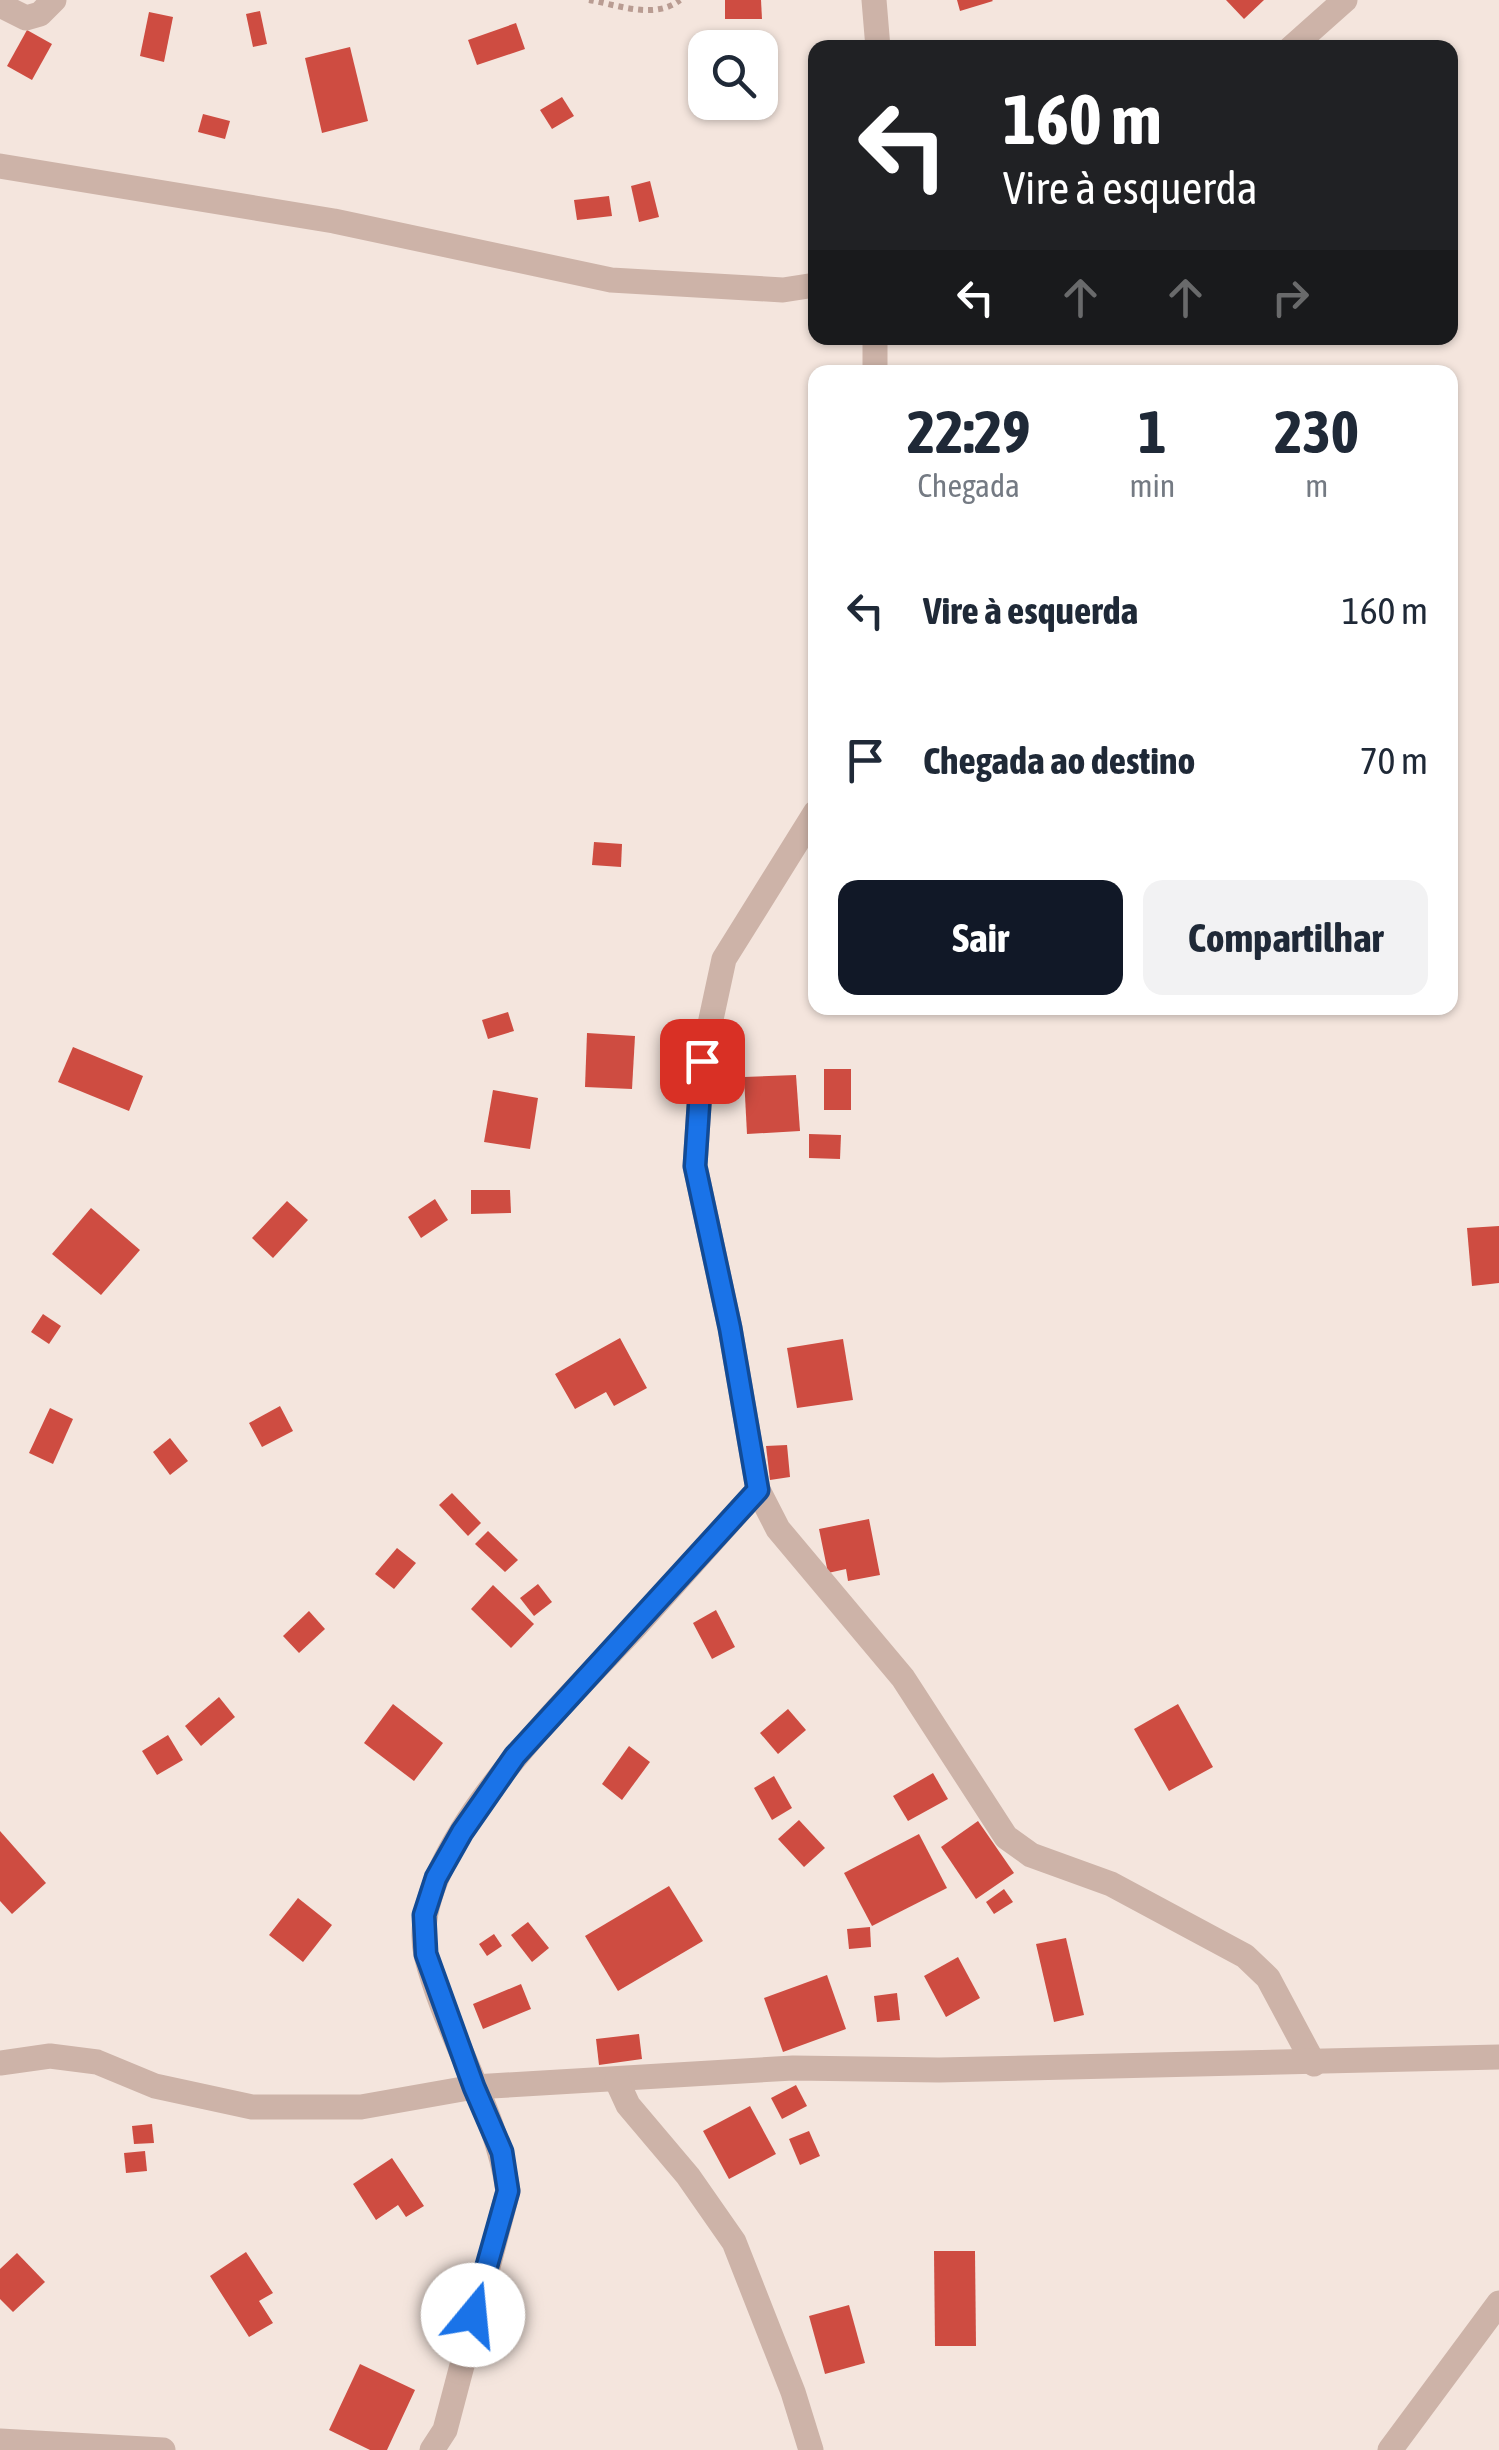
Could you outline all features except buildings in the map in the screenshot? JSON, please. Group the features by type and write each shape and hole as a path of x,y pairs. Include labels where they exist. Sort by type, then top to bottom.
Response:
{"street":[{"path":"0,4 26,18 40,14 54,0"},
{"path":"874,0 877,40"},
{"path":"1300,40 1345,0"},
{"path":"0,166 334,220 610,280 783,290 808,286"},
{"path":"808,824 724,959 702,1061 695,1166 730,1328 758,1490 778,1529 903,1678 1006,1837 1030,1855 1111,1884 1244,1956 1268,1978 1314,2064"},
{"path":"432,2450 445,2430 508,2191 502,2152 426,1954 424,1915 436,1878 462,1832 515,1756 758,1490"},
{"path":"0,2063 50,2056 98,2062 155,2086 252,2107 362,2107 474,2087 793,2068 939,2070 1499,2057"},
{"path":"617,2081 628,2105 688,2176 734,2242 810,2450"},
{"path":"1390,2450 1499,2302"},
{"path":"0,2440 163,2450"}],"path":[{"path":"589,0 655,12 680,0"}],"route":[{"path":"473,2315 508,2191 502,2152 426,1954 424,1915 436,1878 462,1832 515,1756 758,1490 730,1328 695,1166 702,1061"}]}
